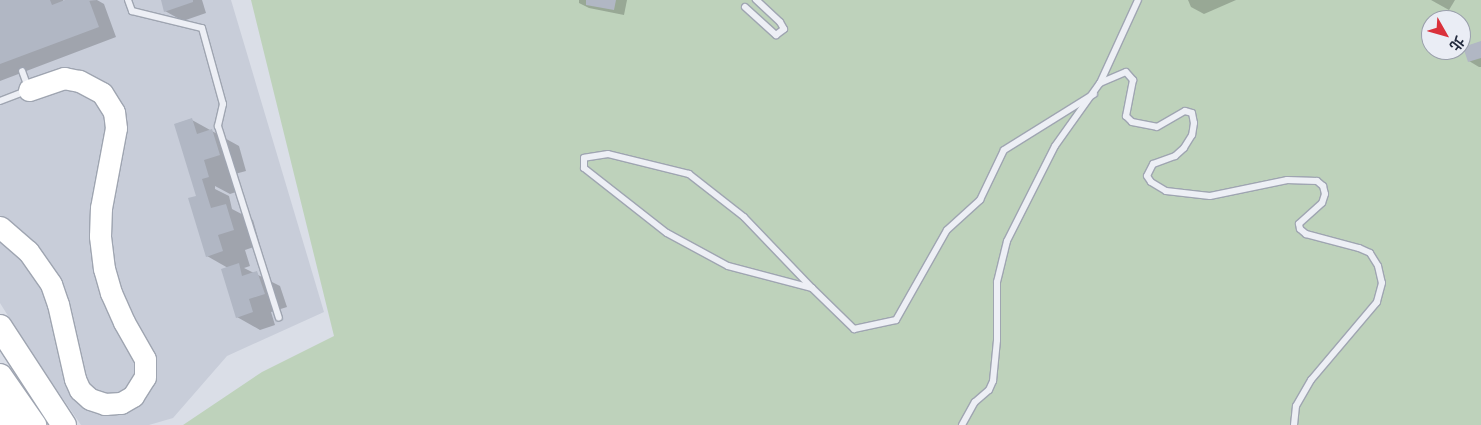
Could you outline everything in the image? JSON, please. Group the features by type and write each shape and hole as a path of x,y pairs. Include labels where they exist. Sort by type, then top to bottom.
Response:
{"highway":[{"path":"0,227 28,251 51,284 58,304 75,380 80,390 90,399 105,404 121,403 133,396 145,377 145,359 124,322 111,292 104,269 100,236 101,208 115,136 114,112 102,93 95,87 79,81 64,78 26,81"},
{"path":"0,327 64,425"},
{"path":"0,335 33,379"},
{"path":"0,376 34,425"},
{"path":"0,408 13,425"}],"lane":[{"path":"128,0 132,11 202,28 222,104 218,126 279,318"},
{"path":"745,7 776,35 784,29 780,22 756,0"},
{"path":"962,425 974,402 989,390 993,381 997,340 997,282 1007,241 1055,146 1094,94 1100,83 1138,0"},
{"path":"1100,83 1126,72 1133,80 1126,116 1132,122 1156,127 1185,111 1192,113 1194,123 1192,135 1184,148 1175,156 1153,164 1147,176 1151,182 1166,191 1210,196 1288,180 1317,181 1323,186 1326,194 1322,202 1299,224 1300,229 1306,234 1359,248 1370,253 1378,266 1382,283 1378,302 1311,380 1296,406 1294,425"},
{"path":"0,101 26,81"},
{"path":"812,288 728,266 667,233 584,168 584,158 608,154 689,174 744,217 812,288 854,328 896,320 947,230 980,200 1004,150 1094,94"}],"shaded area":[{"path":"0,0 231,0 324,312 227,356 173,418 149,425 81,425 28,348 0,303"}],"green space":[{"path":"251,0 1481,0 1481,425 183,425 262,372 334,336"}],"building":[{"path":"0,0 50,0 52,5 65,0 89,0 99,27 0,64"},
{"path":"161,0 193,0 193,2 164,12"},
{"path":"586,0 616,0 614,10 586,5"},
{"path":"1481,41 1481,58 1468,62 1467,60 1471,60 1471,44"},
{"path":"192,118 197,134 212,129 220,155 204,160 209,177 202,179 211,208 226,204 234,230 218,235 223,251 206,257 188,198 196,196 174,124"},
{"path":"239,263 242,276 257,271 265,294 249,299 253,312 236,318 221,269"}]}
